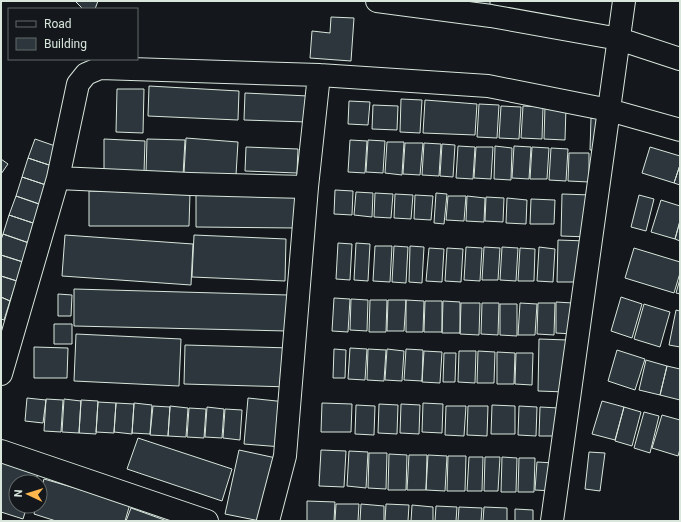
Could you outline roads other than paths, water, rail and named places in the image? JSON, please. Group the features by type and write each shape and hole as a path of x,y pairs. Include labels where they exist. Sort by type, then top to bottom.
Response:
{"street":[{"path":"376,1 491,16 619,40 680,59"},
{"path":"552,521 624,1"},
{"path":"1,374 58,178 78,84 86,74 100,68 318,75 488,86 609,110 680,130"},
{"path":"268,521 285,456 307,187 318,75"},
{"path":"58,178 190,184 307,187"},
{"path":"1,451 207,521"}]}
